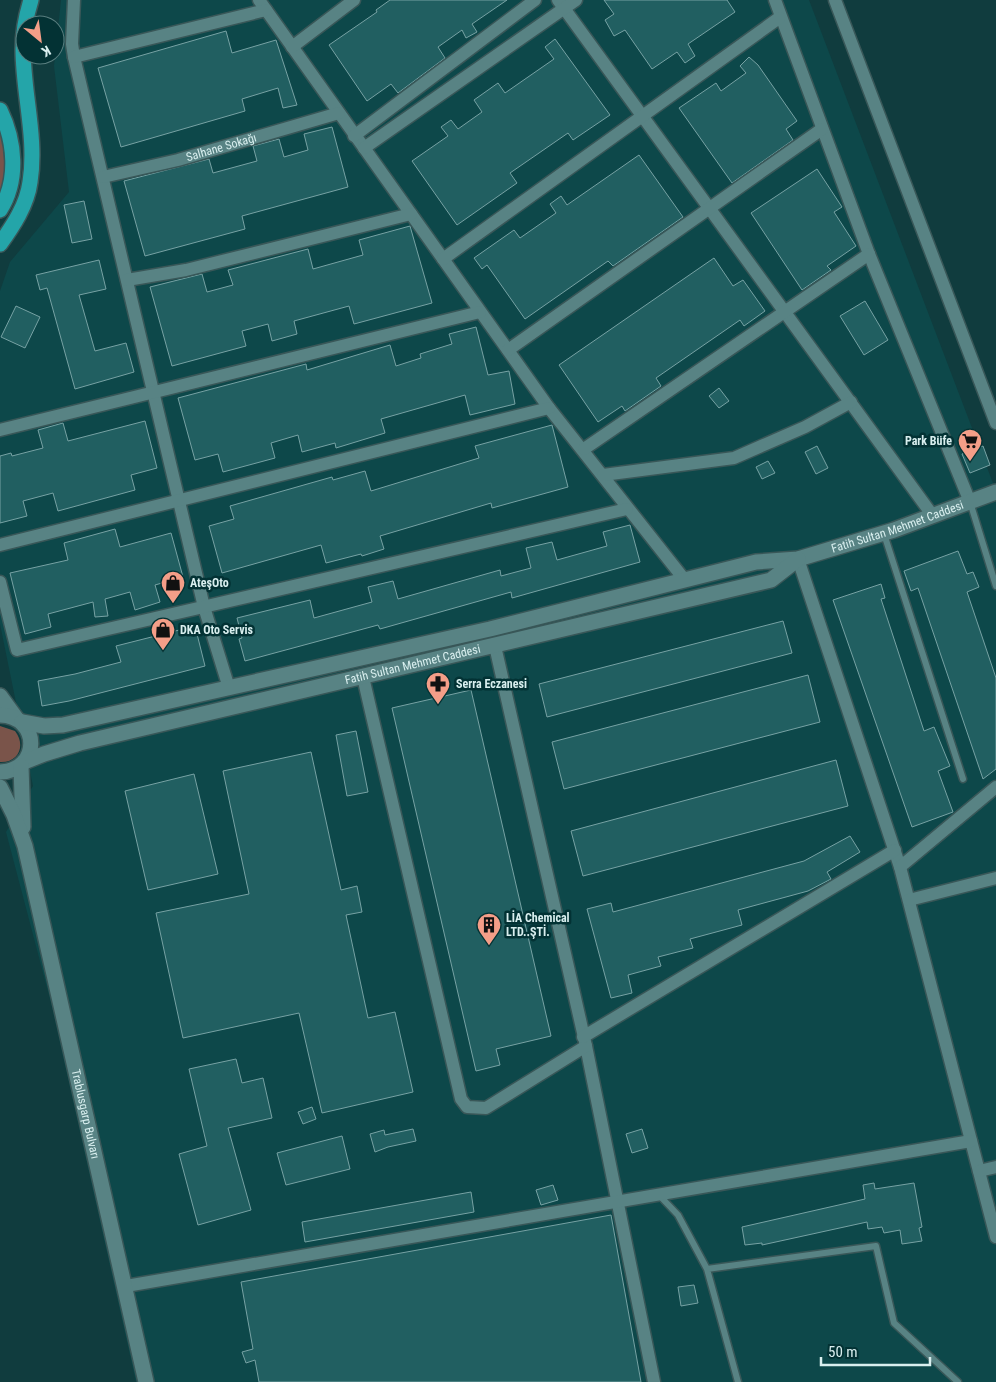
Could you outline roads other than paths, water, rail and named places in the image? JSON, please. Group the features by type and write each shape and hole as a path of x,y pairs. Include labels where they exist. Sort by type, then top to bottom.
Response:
{"highway":[{"path":"2,240 23,206 30,183 31,133 23,50 23,32 30,0"},
{"path":"0,110 13,150 8,190 0,210"}],"main road":[{"name":"Fatih Sultan Mehmet Caddesi","path":"0,715 44,726 63,726 490,629 756,562 798,559 883,533 996,492"},
{"name":"Fatih Sultan Mehmet Caddesi","path":"0,772 14,770 44,754 80,743 689,601 771,580 798,559"},
{"path":"684,579 689,601"},
{"path":"490,629 495,646"},
{"path":"229,688 234,707"},
{"path":"0,696 19,720"},
{"name":"Trablusgarp Bulvarı","path":"19,720 27,729 31,746 23,764 24,846"},
{"name":"Trablusgarp Bulvarı","path":"0,787 14,815 24,846 126,1286 146,1382"}],"street":[{"path":"74,0 72,44 74,57 204,607 229,688"},
{"path":"292,46 354,0"},
{"path":"354,136 535,0"},
{"path":"364,148 561,4 576,0"},
{"path":"775,0 780,18 869,254 970,502"},
{"path":"835,0 996,423"},
{"path":"561,4 933,516"},
{"path":"74,57 262,5 549,408 584,449 627,509 684,579"},
{"path":"443,259 780,18"},
{"name":"Salhane Sokağı","path":"103,177 178,160 339,113"},
{"path":"508,350 709,207 822,130"},
{"path":"127,280 186,270 411,214"},
{"path":"584,449 869,254"},
{"path":"0,430 480,312"},
{"path":"603,475 734,458 805,427 850,402"},
{"path":"0,545 549,408"},
{"path":"0,582 17,650 627,509"},
{"path":"798,559 900,867 996,1237"},
{"path":"495,646 585,1041 654,1382"},
{"path":"362,677 461,1099 467,1107 486,1108 585,1041 895,850"},
{"path":"900,867 996,787"},
{"path":"909,900 996,878"},
{"path":"126,1286 618,1200 971,1141"},
{"path":"979,1171 996,1167"}],"lane":[{"path":"970,502 996,586"},
{"path":"883,533 963,779"},
{"path":"658,1194 678,1215 706,1269 738,1382"},
{"path":"706,1269 876,1246 894,1323 958,1382"}],"place":[{"name":"Park Büfe","path":"970,462"},
{"name":"AteşOto","path":"173,604"},
{"name":"DKA Oto Servis","path":"163,651"},
{"name":"Serra Eczanesi","path":"438,705"},
{"name":"LİA Chemical LTD..ŞTİ.","path":"489,946"}]}
